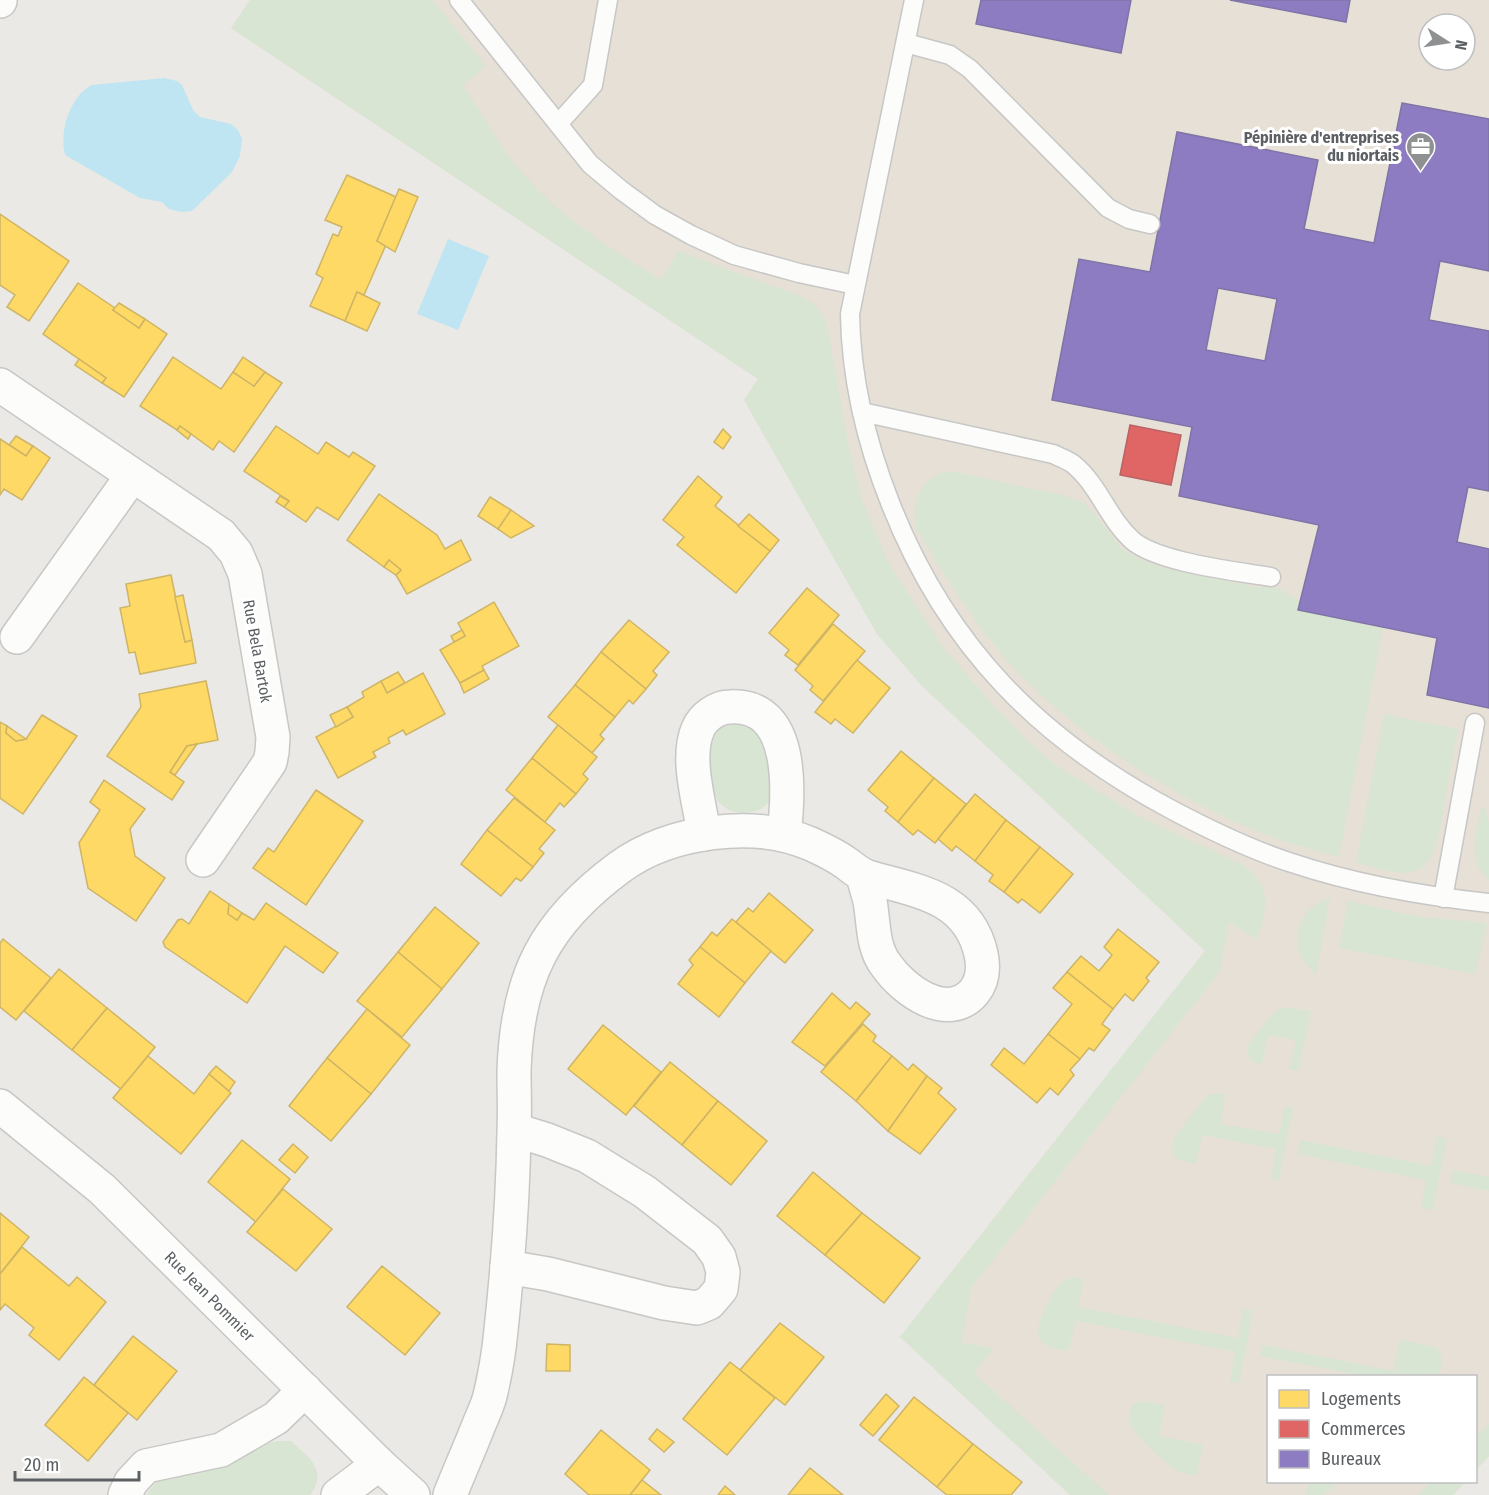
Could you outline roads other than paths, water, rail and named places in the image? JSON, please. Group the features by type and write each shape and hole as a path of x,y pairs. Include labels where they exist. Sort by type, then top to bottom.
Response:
{"street":[{"name":"Rue Bela Bartok","path":"0,385 221,535 236,553 245,574 273,737 272,753 270,762 203,860"},
{"path":"17,637 132,476"},
{"path":"704,834 693,768 694,748 698,728 710,713 729,706 747,708 760,713 773,724 782,748 788,799 784,836"},
{"path":"450,1495 489,1398 501,1334 507,1267 514,1130 514,1069 519,1018 528,981 540,950 558,924 587,893 623,865 663,844 704,834 744,831 784,836 809,843 843,861 863,876"},
{"name":"Rue Jean Pommier","path":"0,1106 102,1189 413,1495"},
{"path":"507,1267 548,1274 664,1303 697,1308 710,1303 721,1289 723,1272 719,1257 707,1240 645,1192 587,1156 514,1130"},
{"path":"125,1495 131,1482 146,1466 221,1450 276,1418 305,1390"},
{"path":"339,1495 379,1464"}],"lane":[{"path":"459,0 590,164 655,215 734,255 799,273 855,285"},
{"path":"558,124 593,85 608,0"},
{"path":"914,0 855,285 850,314 850,346 862,412 881,481 906,543 938,602 972,650 1009,692 1042,724 1078,752 1149,798 1219,835 1302,866 1344,878 1443,898 1489,903"},
{"path":"906,43 950,55 970,69 1108,208 1129,219 1150,224"},
{"path":"862,412 1053,454 1072,463 1088,479 1120,527 1134,541 1150,551 1167,558 1272,577"},
{"path":"1443,898 1475,723"}],"water":[{"path":"164,78 177,81 182,85 193,110 200,117 231,124 238,130 242,139 240,156 232,172 192,211 181,212 169,209 162,202 140,198 65,155 65,125 72,106 84,90 92,85"},
{"path":"448,239 489,256 458,330 417,314"}],"place":[{"name":"Pépinière d'entreprises du niortais","path":"1420,172"}]}
